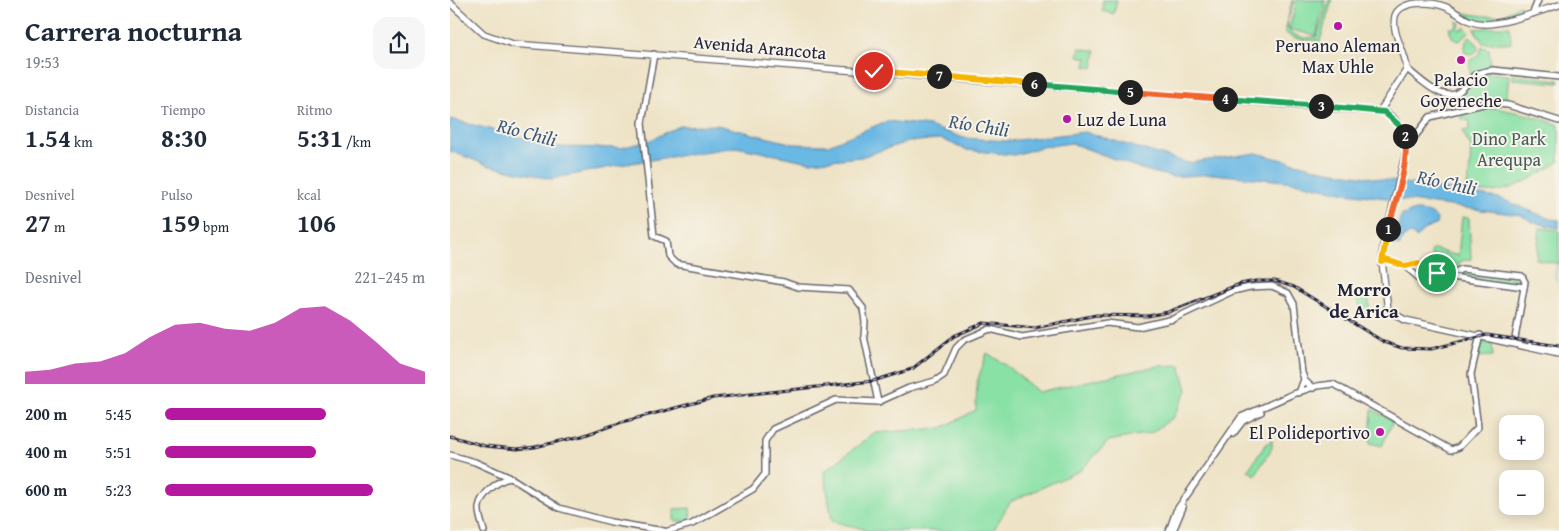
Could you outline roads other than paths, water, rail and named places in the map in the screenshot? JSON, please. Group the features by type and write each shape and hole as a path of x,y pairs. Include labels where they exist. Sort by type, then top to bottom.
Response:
{"main road":[{"path":"1532,13 1538,0"},
{"name":"Avenida Arancota","path":"450,3 480,31 504,42 1380,111"},
{"path":"1559,5 1485,24 1467,20 1447,8 1434,4 1402,3 1394,22 1406,69 1439,92 1449,95 1456,94 1469,79 1484,71 1493,70 1559,77"},
{"path":"654,54 643,115 643,138 652,233 656,238 666,241 668,256 676,264 784,282 798,287 844,289 854,295 863,308 866,322 864,336 878,402"},
{"path":"1406,69 1380,111 1388,114 1399,125 1405,135 1407,147 1383,247 1382,262 1388,310 1393,315 1406,320 1559,350"},
{"path":"1407,147 1430,117 1487,104 1508,106 1559,121"},
{"path":"1382,262 1386,260 1405,266 1426,284 1437,273 1457,272 1462,269 1522,276 1525,282 1514,342"},
{"path":"1405,266 1418,263 1437,273 1457,279 1524,288"},
{"path":"1457,272 1457,279"},
{"path":"668,531 682,529 753,489 765,474 765,441 773,429 836,400 878,402 909,388 935,381 944,375 956,348 964,340 979,332 990,329 1022,337 1035,337 1107,323 1146,326 1173,319 1233,291 1265,286 1283,290 1294,304 1304,379 1299,393 1295,397 1250,417 1236,428 1182,507 1173,531"},
{"path":"1169,531 1176,511 1241,417 1313,388 1333,384 1451,450 1455,450 1474,434 1478,427 1472,374 1480,335"},
{"path":"1514,342 1559,354"},
{"path":"1304,379 1313,388"},
{"path":"450,455 511,478 559,508 594,518 664,531"},
{"path":"487,468 499,481"},
{"path":"484,531 479,513 480,504 499,481 511,478"}],"water":[{"path":"450,119 559,147 621,148 648,141 680,126 717,125 794,144 828,145 887,121 929,126 964,138 1008,141 1085,132 1188,163 1256,153 1323,170 1499,198 1550,219 1559,220 1559,228 1532,222 1521,215 1346,193 1294,182 1213,174 1172,177 1141,169 1071,143 1042,147 1014,155 967,150 941,139 907,142 861,157 810,162 736,147 631,163 551,179 490,166 450,151"},
{"path":"1412,211 1423,211 1432,214 1437,219 1436,225 1423,230 1417,238 1411,234 1403,237 1400,246 1392,244 1401,216"}],"waterway":[{"path":"1557,265 1555,276 1559,283"}],"railway":[{"path":"450,436 485,446 517,449 535,447 582,436 622,422 713,398 873,381 912,369 954,336 984,323 1035,328 1096,315 1148,316 1168,312 1240,284 1256,281 1275,281 1294,287 1384,342 1402,348 1431,349 1487,335 1559,346"}],"place":[{"name":"Peruano Aleman Max Uhle","path":"1338,26"},
{"name":"Palacio Goyeneche","path":"1461,60"},
{"name":"Luz de Luna","path":"1067,119"},
{"name":"El Polideportivo","path":"1380,432"}],"district":[{"name":"Morro de Arica","path":"1364,300"}],"water label":[{"name":"Río Chili","path":"979,125"},
{"name":"Río Chili","path":"527,132"},
{"name":"Río Chili","path":"1447,182"}],"park label":[{"name":"Dino Park Arequpa","path":"1509,148"}]}
